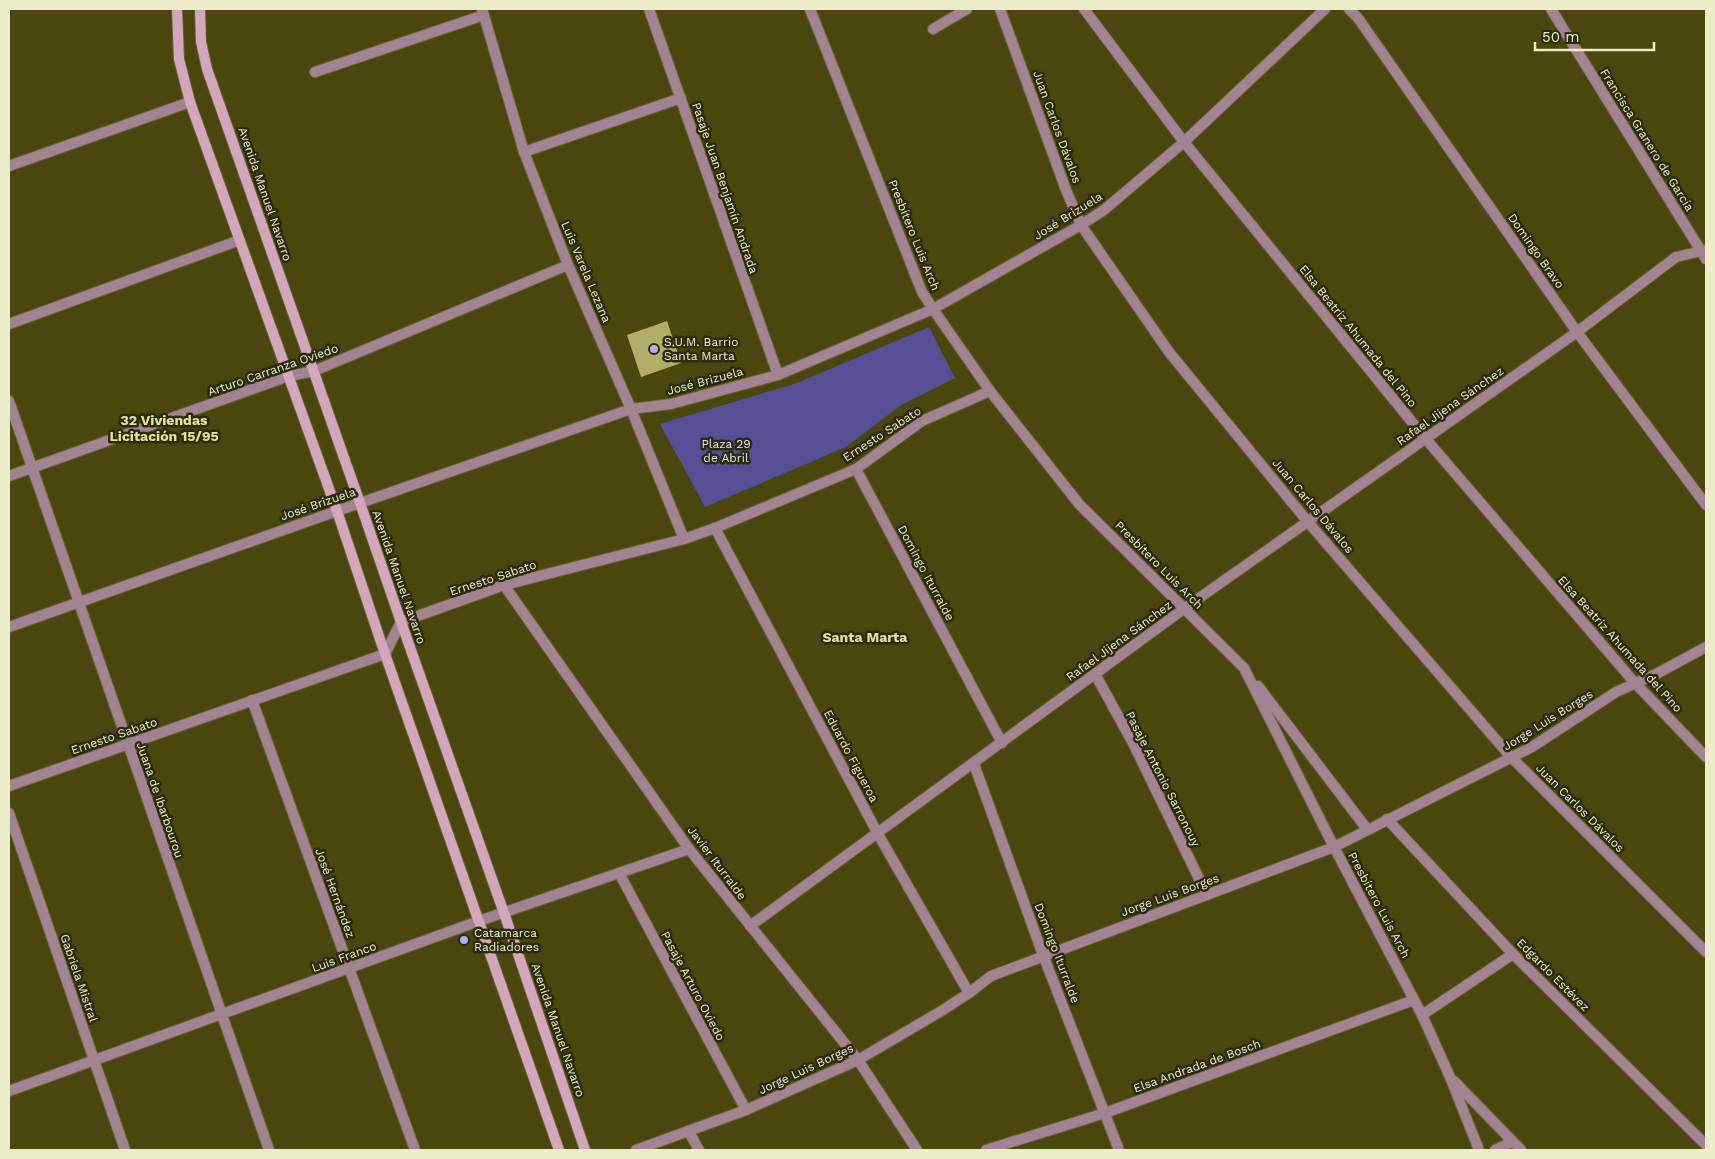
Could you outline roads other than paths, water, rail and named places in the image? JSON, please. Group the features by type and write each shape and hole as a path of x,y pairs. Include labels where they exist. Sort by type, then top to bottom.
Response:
{"main road":[{"path":"177,9 179,59 190,102 337,510 384,654 560,1150"},
{"name":"Avenida Manuel Navarro","path":"200,9 201,42 207,69 504,913 585,1150"}],"street":[{"name":"Pasaje Juan Benjamín Andrada","path":"649,9 778,375"},
{"name":"Presbítero Luis Arch","path":"810,9 922,292 990,391 1079,504 1244,668 1334,847 1422,1015 1450,1077 1479,1150"},
{"path":"932,30 967,9"},
{"name":"Juan Carlos Dávalos","path":"1000,9 1066,190 1081,225 1170,352 1308,522 1511,757 1706,952"},
{"name":"Elsa Beatriz Ahumada del Pino","path":"1084,9 1184,142 1425,438 1635,683 1706,757"},
{"name":"José Brizuela","path":"9,627 337,510 630,409 671,404 778,375 933,309 1104,210 1184,142 1325,9"},
{"name":"Domingo Bravo","path":"1350,9 1577,332 1706,505"},
{"name":"Francisca Granero de García","path":"1551,9 1704,253"},
{"path":"315,72 483,12"},
{"name":"Luis Varela Lezana","path":"483,12 524,152 568,265 684,539"},
{"path":"524,152 681,98"},
{"path":"9,166 190,102"},
{"path":"9,324 240,240"},
{"name":"Rafael Jijena Sánchez","path":"750,926 1185,608 1577,332 1676,257 1704,253"},
{"name":"Arturo Carranza Oviedo","path":"9,476 289,376 314,371 568,265"},
{"name":"Ernesto Sabato","path":"401,622 504,585 684,539 715,528 856,469 922,421 990,391"},
{"name":"Juana de Ibarbourou","path":"9,400 269,1150"},
{"name":"Domingo Iturralde","path":"856,469 1002,743"},
{"name":"Eduardo Figueroa","path":"715,528 878,834 969,993"},
{"name":"Javier Iturralde","path":"504,585 690,848 858,1060 917,1150"},
{"path":"384,654 401,622"},
{"name":"Jorge Luis Borges","path":"636,1150 746,1110 858,1060 943,1010 990,976 1334,847 1386,819 1532,747 1616,692 1658,674 1706,647"},
{"name":"Ernesto Sabato","path":"9,786 384,654"},
{"path":"1244,668 1367,829"},
{"name":"Pasaje Antonio Sarronouy","path":"1095,674 1134,743 1207,895"},
{"name":"José Hernández","path":"252,700 415,1150"},
{"name":"Domingo Iturralde","path":"974,764 1044,955 1119,1150"},
{"name":"Gabriela Mistral","path":"9,814 126,1150"},
{"name":"Edgardo Estévez","path":"1386,819 1514,954 1706,1145"},
{"name":"Luis Franco","path":"9,1091 479,921 690,848"},
{"name":"Pasaje Arturo Oviedo","path":"619,873 746,1110"},
{"path":"1422,1015 1514,954"},
{"name":"Elsa Andrada de Bosch","path":"986,1150 1105,1113 1414,1000"},
{"path":"1450,1077 1520,1150"},
{"path":"689,1132 699,1150"},
{"path":"1495,1150 1512,1142"}],"place":[{"name":"S.U.M. Barrio Santa Marta","path":"654,349"},
{"name":"Catamarca Radiadores","path":"464,940"}],"district":[{"name":"32 Viviendas Licitación 15/95","path":"164,428"},
{"name":"Santa Marta","path":"865,637"}],"park label":[{"name":"Plaza 29 de Abril","path":"726,451"}]}
